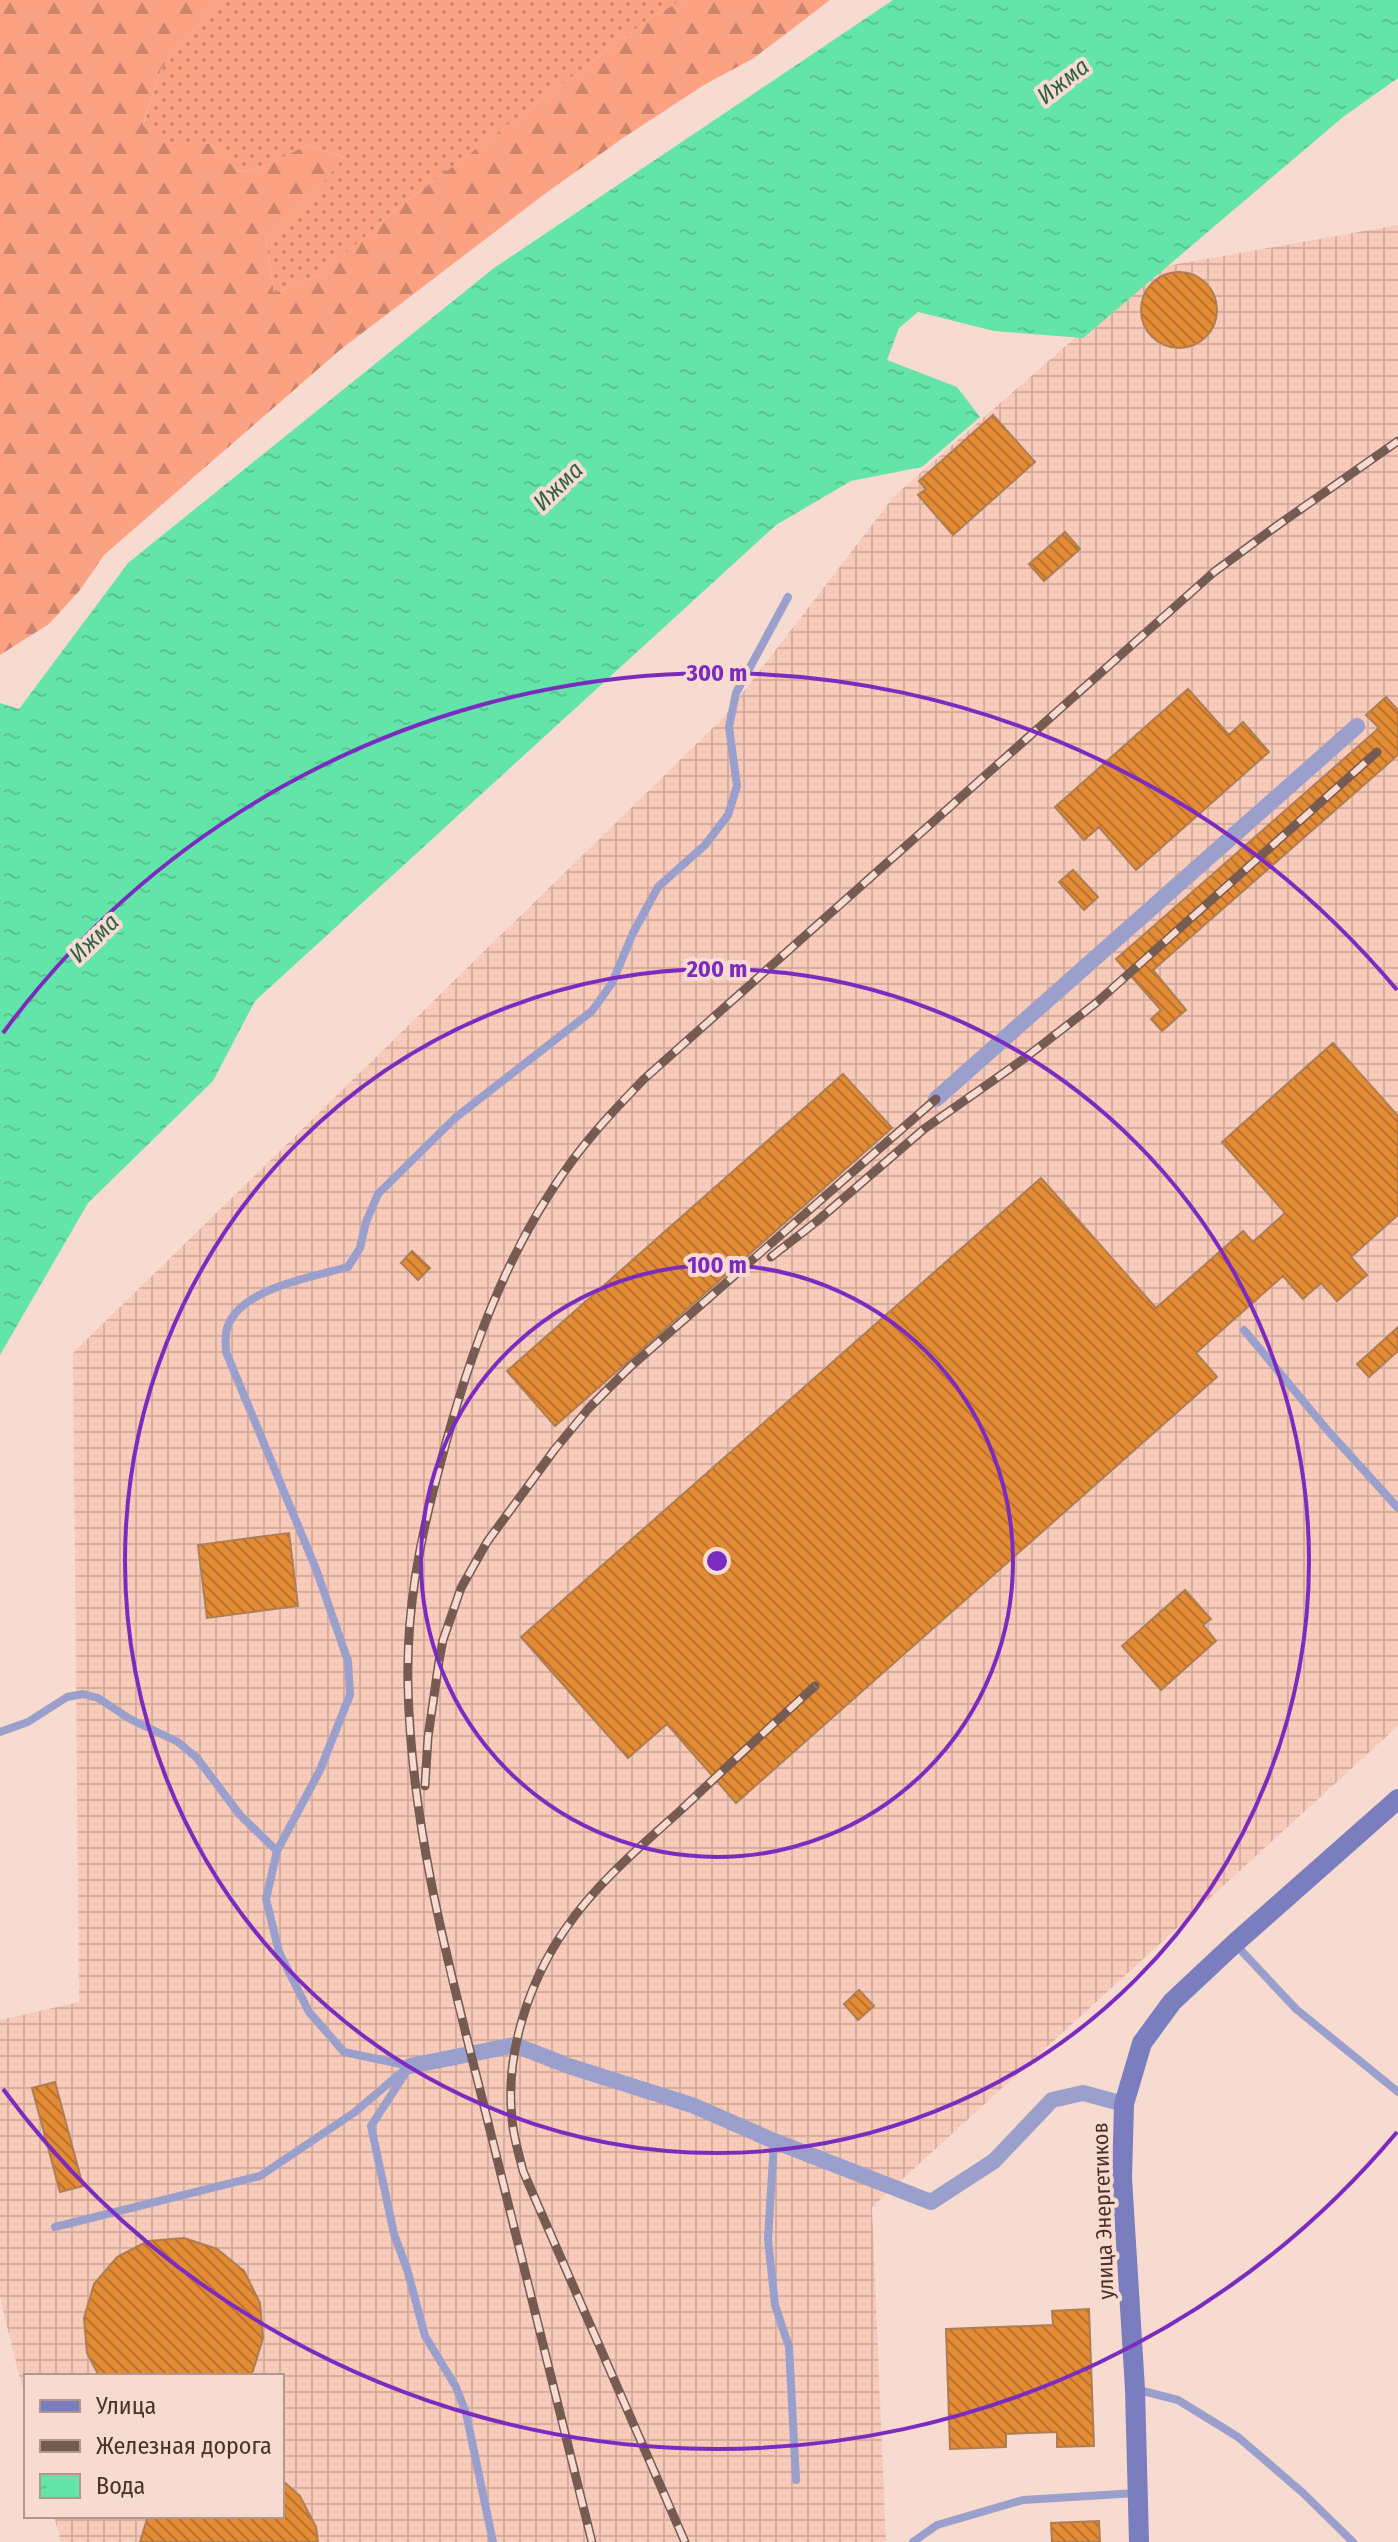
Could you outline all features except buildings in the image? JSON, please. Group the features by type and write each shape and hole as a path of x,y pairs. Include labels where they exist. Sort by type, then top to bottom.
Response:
{"main road":[{"name":"улица Энергетиков","path":"1139,2542 1135,2389 1122,2178 1124,2104 1142,2043 1172,2002 1398,1799"}],"street":[{"path":"936,1099 1357,726"},
{"path":"410,2066 515,2045 566,2065 692,2105 774,2141 931,2202 994,2161 1052,2100 1083,2093 1124,2104"}],"lane":[{"path":"410,2066 344,2052 309,2012 279,1952 266,1899 277,1851 320,1770 350,1695 349,1672 348,1661 316,1569 226,1352 226,1332 232,1317 257,1295 348,1267 360,1248 366,1222 378,1194 455,1118 592,1011 612,983 633,933 658,887 705,845 728,815 737,786 729,727 736,693 788,597"},
{"path":"1244,1330 1329,1432 1398,1508"},
{"path":"0,1732 28,1722 67,1697 83,1694 98,1698 130,1719 178,1742 197,1758 240,1815 277,1851"},
{"path":"1235,1943 1296,2009 1398,2092"},
{"path":"55,2227 260,2176 355,2112 410,2066"},
{"path":"410,2066 371,2126 394,2234 425,2336 456,2387 466,2413 493,2542"},
{"path":"774,2141 768,2239 775,2305 789,2347 796,2480"},
{"path":"1135,2389 1178,2400 1238,2437 1303,2493 1353,2542"},
{"path":"913,2542 937,2525 1023,2500 1137,2493"}],"shaded area":[{"path":"1398,225 1398,1726 872,2207 886,2542 61,2542 55,2518 284,2518 284,2374 24,2374 24,2395 0,2298 0,2020 79,2002 73,1353 724,717 895,495 1155,268"}],"green space":[{"path":"0,0 222,0 161,69 143,125 169,144 211,144 239,172 264,167 307,145 344,157 301,208 266,240 274,293 323,273 404,203 653,16 683,0 830,0 754,58 704,85 546,193 340,350 104,555 80,590 49,624 0,655"},
{"path":"222,0 683,0 653,16 404,203 323,273 274,293 266,240 301,208 344,157 307,145 264,167 239,172 211,144 169,144 143,126 161,69"}],"water":[{"name":"Ижма","path":"893,0 1398,0 1398,78 1343,117 1083,338 994,331 918,312 899,328 887,360 957,387 980,417 922,467 851,481 776,525 255,1001 213,1081 88,1203 0,1355 0,703 19,709 128,563 494,268"}],"railway":[{"path":"592,2542 444,1945 424,1842 411,1738 408,1658 416,1574 440,1465 477,1345 509,1268 549,1195 589,1139 644,1079 1214,572 1398,441"},
{"path":"771,1257 924,1129 1025,1058 1096,1003 1377,752"},
{"path":"425,1786 428,1737 439,1661 461,1588 487,1542 555,1449 589,1408 630,1367 936,1099"},
{"path":"685,2542 523,2171 513,2125 512,2068 522,2018 531,1994 553,1949 578,1912 620,1866 815,1686"}]}
